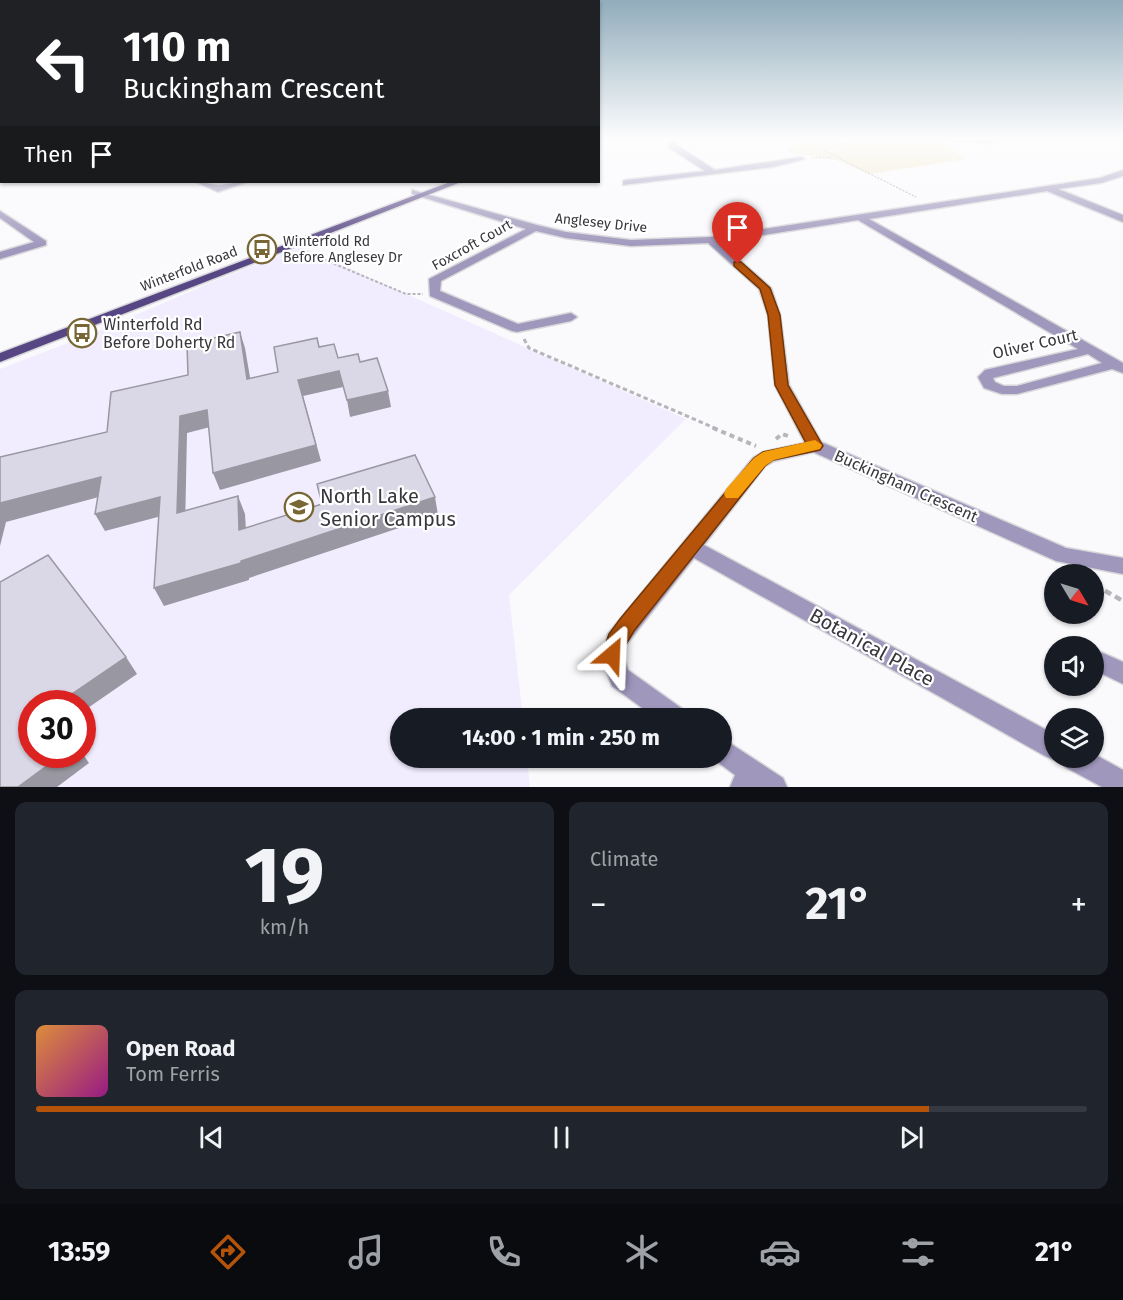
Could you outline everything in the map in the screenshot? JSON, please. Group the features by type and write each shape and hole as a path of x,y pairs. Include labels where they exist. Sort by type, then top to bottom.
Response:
{"main road":[{"name":"Winterfold Road","path":"0,358 442,183"},
{"name":"Winterfold Road","path":"0,352 424,192 454,183"}],"street":[{"path":"626,183 691,175"},
{"name":"Anglesey Drive","path":"424,192 535,228 566,235 631,243 711,240 1101,180 1118,175"},
{"path":"203,183 218,189 239,183"},
{"path":"1047,188 1123,219"},
{"path":"0,214 42,243 0,256"},
{"path":"857,216 1118,367"},
{"name":"Foxcroft Court","path":"516,327 434,293 435,279 535,228"},
{"name":"Buckingham Crescent","path":"711,240 765,288 774,315 782,385 815,446 1063,555 1123,566"},
{"path":"516,327 571,317"},
{"name":"Oliver Court","path":"1089,350 990,373 985,377 988,385 1002,390 1017,390 1118,367"},
{"path":"661,708 620,678 612,655 616,641 759,462 769,456 815,446"},
{"name":"Botanical Place","path":"690,547 1044,742"},
{"path":"1104,664 1123,673"},
{"path":"732,762 747,779 774,787"},
{"path":"1093,768 1123,784"}],"path":[{"path":"871,175 934,205"},
{"path":"290,245 406,294 434,293"},
{"path":"516,327 529,348 764,450"},
{"path":"773,442 782,434 815,446"},
{"path":"1104,590 1123,601"}],"shaded area":[{"name":"North Lake Senior Campus","path":"301,247 686,419 509,595 522,708 390,708 390,768 528,768 530,787 0,787 0,369 101,330 214,281"}],"building":[{"path":"240,332 247,379 278,372 274,347 317,338 319,347 334,344 338,358 358,354 360,362 377,358 388,391 347,400 339,371 298,380 316,445 213,473 207,410 180,416 177,513 238,496 239,530 322,504 317,484 415,455 435,497 241,561 241,563 154,588 160,497 95,514 101,477 0,503 0,457 107,432 111,392 188,375 187,344"},
{"path":"48,555 126,657 78,690 18,690 18,768 44,768 18,787 0,787 0,582"}],"slow traffic":[{"path":"732,494 759,462 769,456 815,445"}],"place":[{"name":"Winterfold Rd Before Anglesey Dr","path":"262,249"},
{"name":"Winterfold Rd Before Doherty Rd","path":"82,333"},
{"name":"North Lake Senior Campus","path":"299,507"}],"route":[{"path":"612,655 616,641 627,625 759,462 769,456 815,446 782,385 774,315 765,288 738,264"}]}
